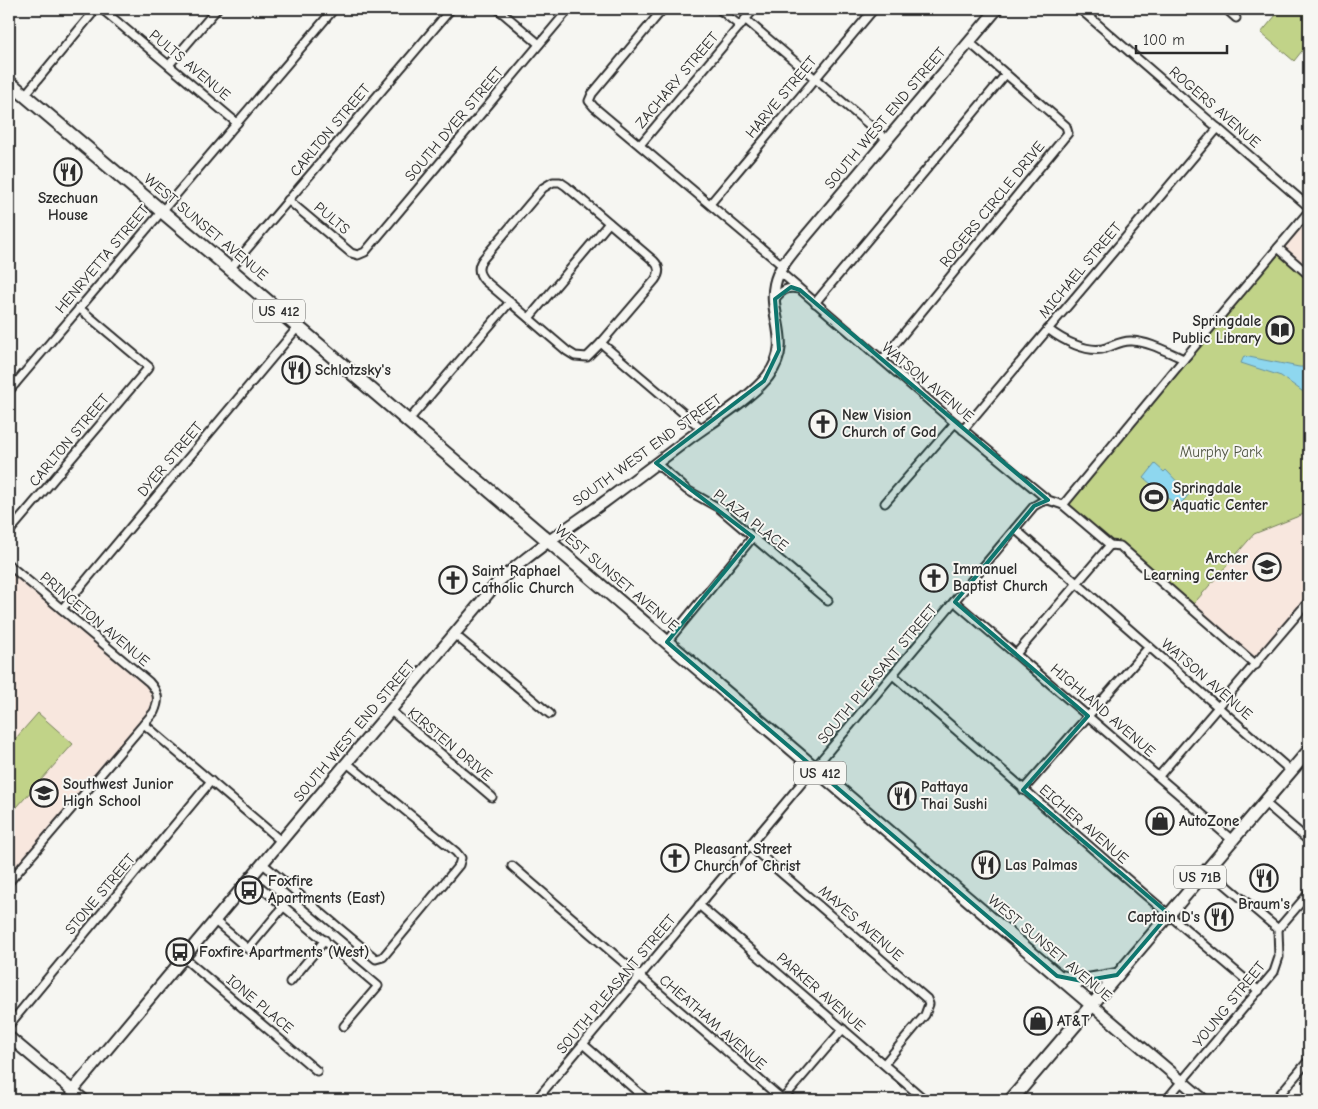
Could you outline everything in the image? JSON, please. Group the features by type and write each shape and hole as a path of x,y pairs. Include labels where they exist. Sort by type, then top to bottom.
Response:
{"highway":[{"name":"WEST SUNSET AVENUE","path":"9,82 230,268 1092,1005"},
{"path":"1057,976 1082,981 1117,975"},
{"name":"US 71B","path":"1011,1100 1092,1005"}],"main road":[{"name":"US 71B","path":"1092,1005 1309,750"}],"street":[{"path":"24,95 96,9"},
{"name":"PULTS AVENUE","path":"102,9 237,122"},
{"path":"169,65 217,9"},
{"name":"HENRYETTA STREET","path":"9,391 12,382 79,308 334,9"},
{"name":"CARLTON STREET","path":"230,268 451,9"},
{"path":"498,9 539,44"},
{"name":"SOUTH DYER STREET","path":"358,255 365,252 569,9"},
{"name":"WATSON AVENUE","path":"662,9 592,94 589,100 594,107 710,204 781,269 800,290 963,430 1048,500 1063,505"},
{"path":"719,9 740,26"},
{"name":"ZACHARY STREET","path":"640,145 754,9"},
{"name":"HARVE STREET","path":"710,204 874,9"},
{"name":"SOUTH WEST END STREET","path":"73,1090 454,634 498,584 548,541 756,389 764,381 775,365 780,340 775,284 781,269 796,248 886,139 997,9"},
{"name":"ROGERS AVENUE","path":"1080,9 1309,207"},
{"path":"1226,9 1236,18"},
{"path":"745,19 886,139"},
{"name":"ROGERS CIRCLE DRIVE","path":"882,360 1068,133 1066,126 969,42"},
{"path":"815,302 1006,74"},
{"name":"MICHAEL STREET","path":"963,430 1218,128"},
{"path":"554,182 560,182 658,265 659,271 656,280 587,357 580,358 575,356 510,302 481,276 480,264 548,184 554,182"},
{"name":"PULTS","path":"288,200 351,253 358,255"},
{"path":"1256,665 1120,546 1110,546 1063,505 1309,212"},
{"path":"529,318 609,223"},
{"path":"1278,248 1309,275"},
{"path":"775,299 782,291 788,288 800,290"},
{"path":"408,421 510,302"},
{"name":"CARLTON STREET","path":"9,532 149,366 79,308"},
{"name":"DYER STREET","path":"62,609 298,327"},
{"path":"1048,329 1054,334 1084,347 1105,348 1130,340 1146,343 1184,359"},
{"path":"601,343 702,429"},
{"path":"885,504 955,423"},
{"name":"PLAZA PLACE","path":"656,463 687,490 719,508 828,601"},
{"name":"SOUTH PLEASANT STREET","path":"536,1100 1034,506 1048,500"},
{"name":"WATSON AVENUE","path":"1015,530 1292,770"},
{"path":"667,642 754,537"},
{"path":"1016,654 1110,546"},
{"name":"PRINCETON AVENUE","path":"9,566 149,682 156,690 158,705 144,724"},
{"path":"1159,776 1309,601"},
{"name":"HIGHLAND AVENUE","path":"955,602 1232,840"},
{"path":"454,634 550,714"},
{"path":"1023,790 1149,647"},
{"name":"EICHER AVENUE","path":"893,675 1023,790 1259,990"},
{"name":"KIRSTEN DRIVE","path":"391,711 492,797"},
{"path":"9,882 144,724 282,842"},
{"path":"263,864 376,959 383,957 459,865 461,858 347,763"},
{"name":"STONE STREET","path":"9,1025 212,782"},
{"path":"1264,802 1309,841"},
{"name":"MAYES AVENUE","path":"750,846 924,995 929,1004 925,1015 884,1064"},
{"name":"CHEATHAM AVENUE","path":"512,866 783,1100"},
{"path":"1207,869 1278,929 1309,893"},
{"path":"251,879 378,986 344,1026"},
{"name":"PARKER AVENUE","path":"700,905 925,1100"},
{"path":"215,921 248,948 284,906"},
{"name":"YOUNG STREET","path":"1166,1100 1274,972 1278,965 1278,929"},
{"path":"290,982 325,940"},
{"name":"IONE PLACE","path":"184,958 317,1071"},
{"name":"WEST SUNSET AVENUE","path":"1092,1005 1204,1100"},
{"path":"783,1100 843,1029"},
{"path":"9,1037 84,1100"},
{"path":"583,1044 647,1100"},
{"path":"1275,1100 1309,1060"}],"highlighted area":[{"path":"791,287 800,290 1048,500 1034,506 955,602 1088,716 1023,790 1169,914 1117,975 1082,981 1057,976 667,642 753,537 656,463 764,381 779,350 775,299"}],"shaded area":[{"path":"1309,211 1309,275 1278,248"},
{"name":"Archer Learning Center","path":"1309,513 1309,601 1256,665 1190,608 1254,534"},
{"name":"Southwest Junior High School","path":"9,569 147,683 152,690 154,703 151,710 9,876"}],"green space":[{"path":"1281,9 1300,9 1309,16 1309,42 1294,61 1261,33"},
{"name":"Murphy Park","path":"1278,248 1309,275 1309,513 1254,534 1190,608 1120,546 1110,545 1063,505"},
{"path":"38,713 73,744 9,816 9,746"}],"water":[{"path":"1244,356 1299,367 1309,367 1309,396 1281,376 1241,363"},
{"path":"1155,464 1164,472 1166,470 1189,494 1179,506 1152,487 1144,478"}],"place":[{"name":"Szechuan House","path":"68,172"},
{"name":"Springdale Public Library","path":"1280,330"},
{"name":"Schlotzsky's","path":"296,370"},
{"name":"New Vision Church of God","path":"823,424"},
{"name":"Springdale Aquatic Center","path":"1154,497"},
{"name":"Archer Learning Center","path":"1267,567"},
{"name":"Immanuel Baptist Church","path":"934,578"},
{"name":"Saint Raphael Catholic Church","path":"453,580"},
{"name":"Southwest Junior High School","path":"44,793"},
{"name":"Pattaya Thai Sushi","path":"902,796"},
{"name":"AutoZone","path":"1160,821"},
{"name":"Pleasant Street Church of Christ","path":"675,858"},
{"name":"Las Palmas","path":"986,865"},
{"name":"Braum's","path":"1264,878"},
{"name":"Foxfire Apartments (East)","path":"249,890"},
{"name":"Captain D's","path":"1219,917"},
{"name":"Foxfire Apartments (West)","path":"180,952"},
{"name":"AT&T","path":"1038,1021"}]}
